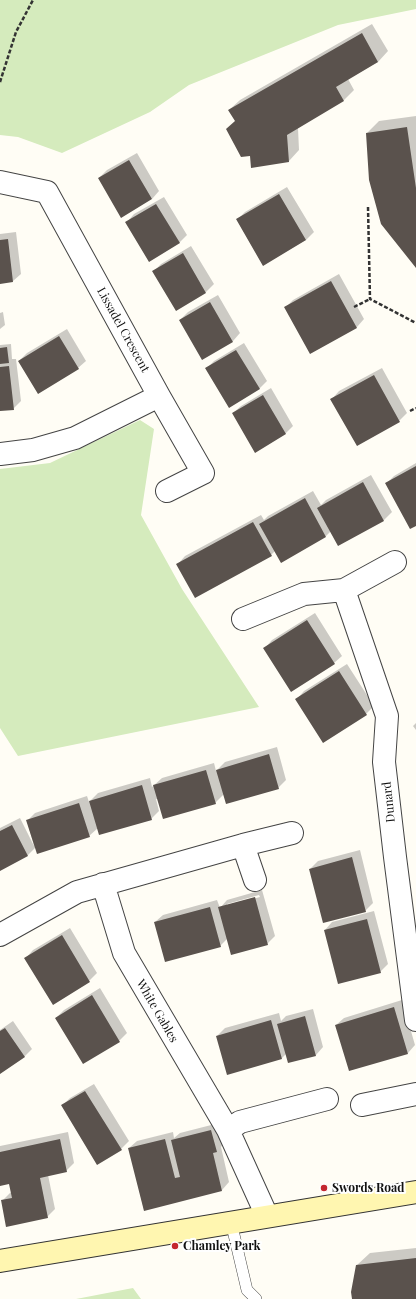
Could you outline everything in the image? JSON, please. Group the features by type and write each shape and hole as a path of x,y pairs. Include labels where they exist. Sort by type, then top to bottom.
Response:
{"main road":[{"path":"0,1261 416,1192"}],"street":[{"name":"Lissadel Crescent","path":"0,182 47,192 203,473 166,491"},
{"path":"0,454 33,450 75,438 159,396"},
{"path":"243,619 304,594 344,590 395,562"},
{"name":"Dunard","path":"344,590 387,716 384,762 416,1020"},
{"path":"0,935 77,892 292,832"},
{"path":"243,845 255,880"},
{"name":"White Gables","path":"104,884 124,954 228,1130 268,1216"},
{"path":"362,1105 416,1094"},
{"path":"228,1130 240,1122 327,1099"}],"lane":[{"path":"231,1222 247,1290 256,1299"}],"path":[{"path":"0,82 16,32 33,0"},
{"path":"368,207 370,299"},
{"path":"354,307 370,299"},
{"path":"370,299 416,323"},
{"path":"410,411 416,408"}],"green space":[{"path":"0,0 416,0 416,9 338,25 189,85 150,112 62,153 18,137 0,135"},
{"path":"140,420 154,429 141,515 182,589 259,707 18,756 0,728 0,469 50,463"},
{"path":"133,1288 141,1299 76,1299"}],"building":[{"path":"362,33 378,62 336,87 344,101 287,135 289,162 251,168 250,156 241,157 226,129 235,121 228,110"},
{"path":"407,127 416,188 416,268 381,224 369,180 366,133"},
{"path":"129,160 152,199 121,218 98,178"},
{"path":"279,194 306,240 263,266 236,219"},
{"path":"156,204 180,243 149,262 125,222"},
{"path":"8,239 13,282 0,284 0,240"},
{"path":"183,253 206,293 176,311 152,271"},
{"path":"331,281 357,328 310,354 284,307"},
{"path":"210,302 233,342 202,360 179,320"},
{"path":"59,336 79,369 38,394 18,361"},
{"path":"7,347 9,363 0,364 0,348"},
{"path":"236,350 260,389 229,408 205,368"},
{"path":"9,366 14,410 0,411 0,367"},
{"path":"374,375 400,422 357,446 330,399"},
{"path":"263,395 286,434 255,453 232,413"},
{"path":"416,466 416,526 410,529 385,483"},
{"path":"363,482 384,521 338,546 317,508"},
{"path":"305,498 326,537 281,563 259,524"},
{"path":"253,522 272,556 195,598 176,564"},
{"path":"307,620 335,664 291,692 263,648"},
{"path":"339,671 367,715 323,743 295,699"},
{"path":"269,754 279,789 226,804 216,770"},
{"path":"206,770 216,804 163,819 153,785"},
{"path":"142,785 152,820 99,835 89,801"},
{"path":"79,803 90,837 37,854 26,820"},
{"path":"12,825 28,856 0,871 0,831"},
{"path":"352,857 366,912 323,923 309,869"},
{"path":"255,897 268,945 231,955 218,907"},
{"path":"210,907 221,947 165,962 154,922"},
{"path":"367,919 381,973 338,984 324,930"},
{"path":"62,935 90,982 53,1005 24,958"},
{"path":"92,995 120,1042 83,1064 55,1018"},
{"path":"394,1007 408,1054 349,1071 335,1025"},
{"path":"305,1016 316,1056 288,1063 277,1024"},
{"path":"271,1020 282,1059 227,1075 216,1036"},
{"path":"5,1028 25,1057 0,1074 0,1031"},
{"path":"85,1091 122,1150 97,1165 61,1105"},
{"path":"211,1130 217,1152 213,1153 222,1191 144,1211 128,1148 165,1139 175,1178 180,1177 171,1140"},
{"path":"60,1139 67,1172 40,1178 48,1218 6,1227 1,1200 12,1198 9,1184 0,1186 0,1152"},
{"path":"416,1258 416,1299 352,1299 351,1292 356,1265"}],"place":[{"name":"Swords Road","path":"324,1188"},
{"name":"Chamley Park","path":"175,1246"}]}
